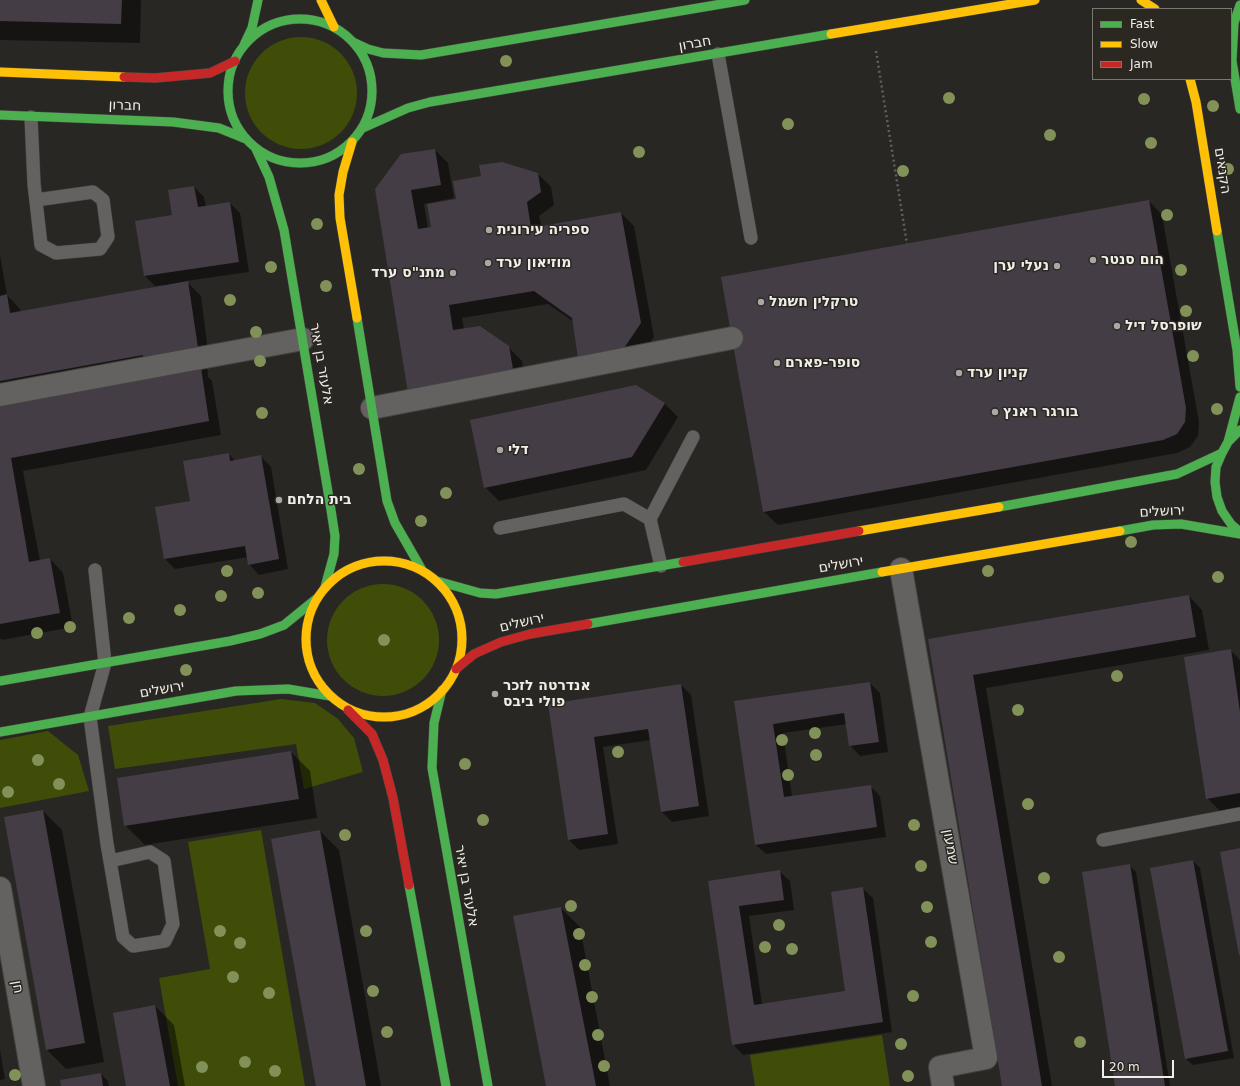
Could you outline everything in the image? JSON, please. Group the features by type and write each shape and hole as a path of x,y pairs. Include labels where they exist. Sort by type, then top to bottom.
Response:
{"main road":[{"path":"258,0 252,28 244,47 235,61 229,77 230,104 236,125 246,139 256,149 274,159 295,164 316,162 336,155 352,142 363,128 371,106 372,83 366,60 353,42"},
{"path":"321,0 334,27"},
{"path":"244,47 258,33 282,22 295,19 315,20 334,27 353,42 368,49 383,53 421,55 745,0"},
{"name":"חברון","path":"363,128 408,108 430,102 1035,0"},
{"path":"1140,0 1152,8"},
{"path":"1236,3 1232,61 1240,109"},
{"name":"חברון","path":"0,72 155,78 210,73 235,61"},
{"name":"הקנאים","path":"1190,80 1196,102 1237,350 1240,386"},
{"name":"חברון","path":"0,116 173,122 219,128 246,139"},
{"path":"352,142 343,172 339,195 340,218 387,501 395,523 422,570"},
{"name":"אלעזר בן יאיר","path":"256,149 277,199 284,230 335,536 334,554 325,587"},
{"path":"1240,397 1228,442 1222,453 1216,474 1217,497 1222,511 1231,524 1240,533"},
{"path":"1228,442 1240,430"},
{"path":"437,581 480,593 496,594 1149,480 1177,474 1222,453"},
{"name":"ירושלים","path":"456,669 474,654 501,642 530,634 1153,525 1181,524 1240,533"},
{"path":"0,681 230,641 260,634 284,625 317,598 325,587 343,572 365,563 382,561 400,562 422,570 437,581 446,591 459,616 462,642 456,669 442,690 421,708 395,716 368,716 343,706"},
{"path":"317,598 306,627 306,650 313,671 320,684 330,696 343,706 372,734 383,760 393,798 446,1086"},
{"name":"ירושלים","path":"0,732 236,691 288,689 330,696"},
{"name":"אלעזר בן יאיר","path":"442,690 434,723 432,768 488,1086"}],"street":[{"path":"372,408 732,338"},
{"path":"0,396 303,339"},
{"name":"שמעון","path":"901,569 986,1058 940,1067 943,1086"},
{"name":"חן","path":"0,888 34,1086"}],"lane":[{"path":"718,54 751,238"},
{"path":"31,117 36,200 41,245 56,253 100,249 108,236 103,200 93,192 36,200"},
{"path":"661,566 650,519 693,437"},
{"path":"500,528 624,504 650,519"},
{"path":"95,570 105,663 90,717 110,861 123,937 133,946 165,941 173,924 164,861 150,852 110,861"},
{"path":"1103,840 1240,814"}],"path":[{"path":"872,28 907,244"}],"green space":[{"path":"301,37 322,41 341,53 353,72 357,93 353,114 341,133 322,145 301,149 280,145 261,133 249,114 245,93 249,72 261,53 280,41"},
{"path":"383,584 404,588 423,600 435,619 439,640 435,661 423,680 404,692 383,696 362,692 343,680 331,661 327,640 331,619 343,600 362,588"},
{"path":"281,699 315,703 338,719 354,738 363,772 304,789 296,744 115,769 108,726"},
{"path":"48,731 78,755 89,791 0,808 0,740"},
{"path":"261,830 305,1086 178,1086 159,978 210,969 188,842"},
{"path":"882,1035 890,1086 755,1086 750,1055"}],"building":[{"path":"0,0 122,0 121,24 0,21"},
{"path":"435,149 441,185 411,190 418,229 431,227 427,204 456,199 453,181 481,176 479,165 502,162 538,173 541,192 527,202 531,228 621,212 641,323 622,351 578,358 572,318 534,291 449,305 453,330 480,326 509,346 514,375 408,393 375,189 401,154"},
{"path":"194,186 198,207 230,202 239,262 144,276 135,221 172,215 168,190"},
{"name":"קניון ערד","path":"1149,200 1186,408 1185,422 1177,434 1163,440 763,512 721,277"},
{"path":"188,281 209,421 11,458 29,562 50,558 60,613 0,624 0,403 145,363 143,355 0,381 0,296 7,294 10,313"},
{"path":"636,385 665,403 632,457 484,488 470,420"},
{"path":"229,453 230,461 261,455 279,559 248,565 245,546 164,559 155,507 190,501 183,461"},
{"path":"1189,595 1196,637 973,675 1042,1086 1002,1086 928,639"},
{"path":"1231,649 1240,712 1240,793 1206,799 1184,657"},
{"path":"870,682 879,742 849,746 844,713 773,724 784,797 871,785 877,827 755,845 734,701"},
{"path":"681,684 699,806 661,812 648,729 594,737 608,834 568,840 548,704"},
{"path":"291,751 299,799 124,826 117,778"},
{"path":"43,810 85,1043 46,1050 4,817"},
{"path":"320,830 366,1086 316,1086 271,839"},
{"path":"1240,848 1240,955 1239,955 1220,852"},
{"path":"1193,860 1228,1051 1185,1059 1150,868"},
{"path":"1130,864 1165,1086 1115,1086 1082,872"},
{"path":"780,870 784,900 739,906 754,1005 845,991 831,892 863,887 883,1022 732,1045 708,881"},
{"path":"561,907 596,1086 546,1086 513,916"},
{"path":"155,1005 170,1086 126,1086 113,1013"},
{"path":"101,1073 103,1086 61,1086 60,1080"}],"traffic: fast":[{"path":"244,45 252,28 258,0"},
{"path":"353,42 368,49 383,53 421,55 745,0"},
{"path":"1240,5 1234,23 1232,61 1240,109"},
{"path":"293,19 307,19 334,27 346,35 356,45 367,63 371,77 372,91 371,105 367,119 356,137 346,147 328,158 307,163 293,163 266,155 254,147 244,137 233,119 228,98 228,84 236,57 244,45 254,35 272,24 293,19"},
{"path":"363,128 408,108 430,102 831,34"},
{"path":"0,115 173,122 219,128 246,139"},
{"path":"256,149 269,177 284,230 331,510 335,536 334,554 325,587"},
{"path":"1217,231 1237,350 1240,387"},
{"path":"357,318 387,501 395,523 422,570"},
{"path":"1228,442 1240,397"},
{"path":"1240,430 1228,442 1222,453 1216,467 1215,482 1217,497 1222,511 1231,524 1240,532"},
{"path":"999,507 1177,474 1222,453"},
{"path":"1120,531 1153,525 1181,524 1240,534"},
{"path":"437,581 480,593 496,594 683,562"},
{"path":"588,624 882,572"},
{"path":"0,681 230,641 260,634 284,625 316,599"},
{"path":"0,732 236,691 288,689 330,696"},
{"path":"442,690 434,723 432,768 488,1086"},
{"path":"409,885 446,1086"}],"traffic: slow":[{"path":"321,0 334,27"},
{"path":"831,34 1035,0"},
{"path":"1141,0 1153,8"},
{"path":"0,72 124,77"},
{"path":"1190,80 1196,102 1217,231"},
{"path":"352,142 343,172 339,195 340,218 357,318"},
{"path":"859,531 999,507"},
{"path":"882,572 1120,531"},
{"path":"376,561 392,561 407,564 421,570 434,579 444,589 453,602 459,616 462,639 461,654 453,676 444,689 434,699 421,708 407,714 392,717 376,717 361,714 347,708 334,699 324,689 315,676 309,662 306,647 306,631 309,616 315,602 324,589 334,579 347,570 361,564 376,561"}],"traffic: jam":[{"path":"124,77 155,78 210,73 235,61"},
{"path":"683,562 859,531"},
{"path":"456,669 474,654 501,642 530,634 588,624"},
{"path":"348,710 372,734 383,760 393,798 409,885"}],"place":[{"name":"ספריה עירונית","path":"489,230"},
{"name":"הום סנטר","path":"1093,260"},
{"name":"מוזיאון ערד","path":"488,263"},
{"name":"נעלי ערן","path":"1057,266"},
{"name":"מתנ\"ס ערד","path":"453,273"},
{"name":"טרקלין חשמל","path":"761,302"},
{"name":"שופרסל דיל","path":"1117,326"},
{"name":"סופר-פארם","path":"777,363"},
{"name":"קניון ערד","path":"959,373"},
{"name":"בורגר ראנץ","path":"995,412"},
{"name":"דלי","path":"500,450"},
{"name":"בית הלחם","path":"279,500"},
{"name":"אנדרטה לזכר פולי ביבס","path":"495,694"}]}
